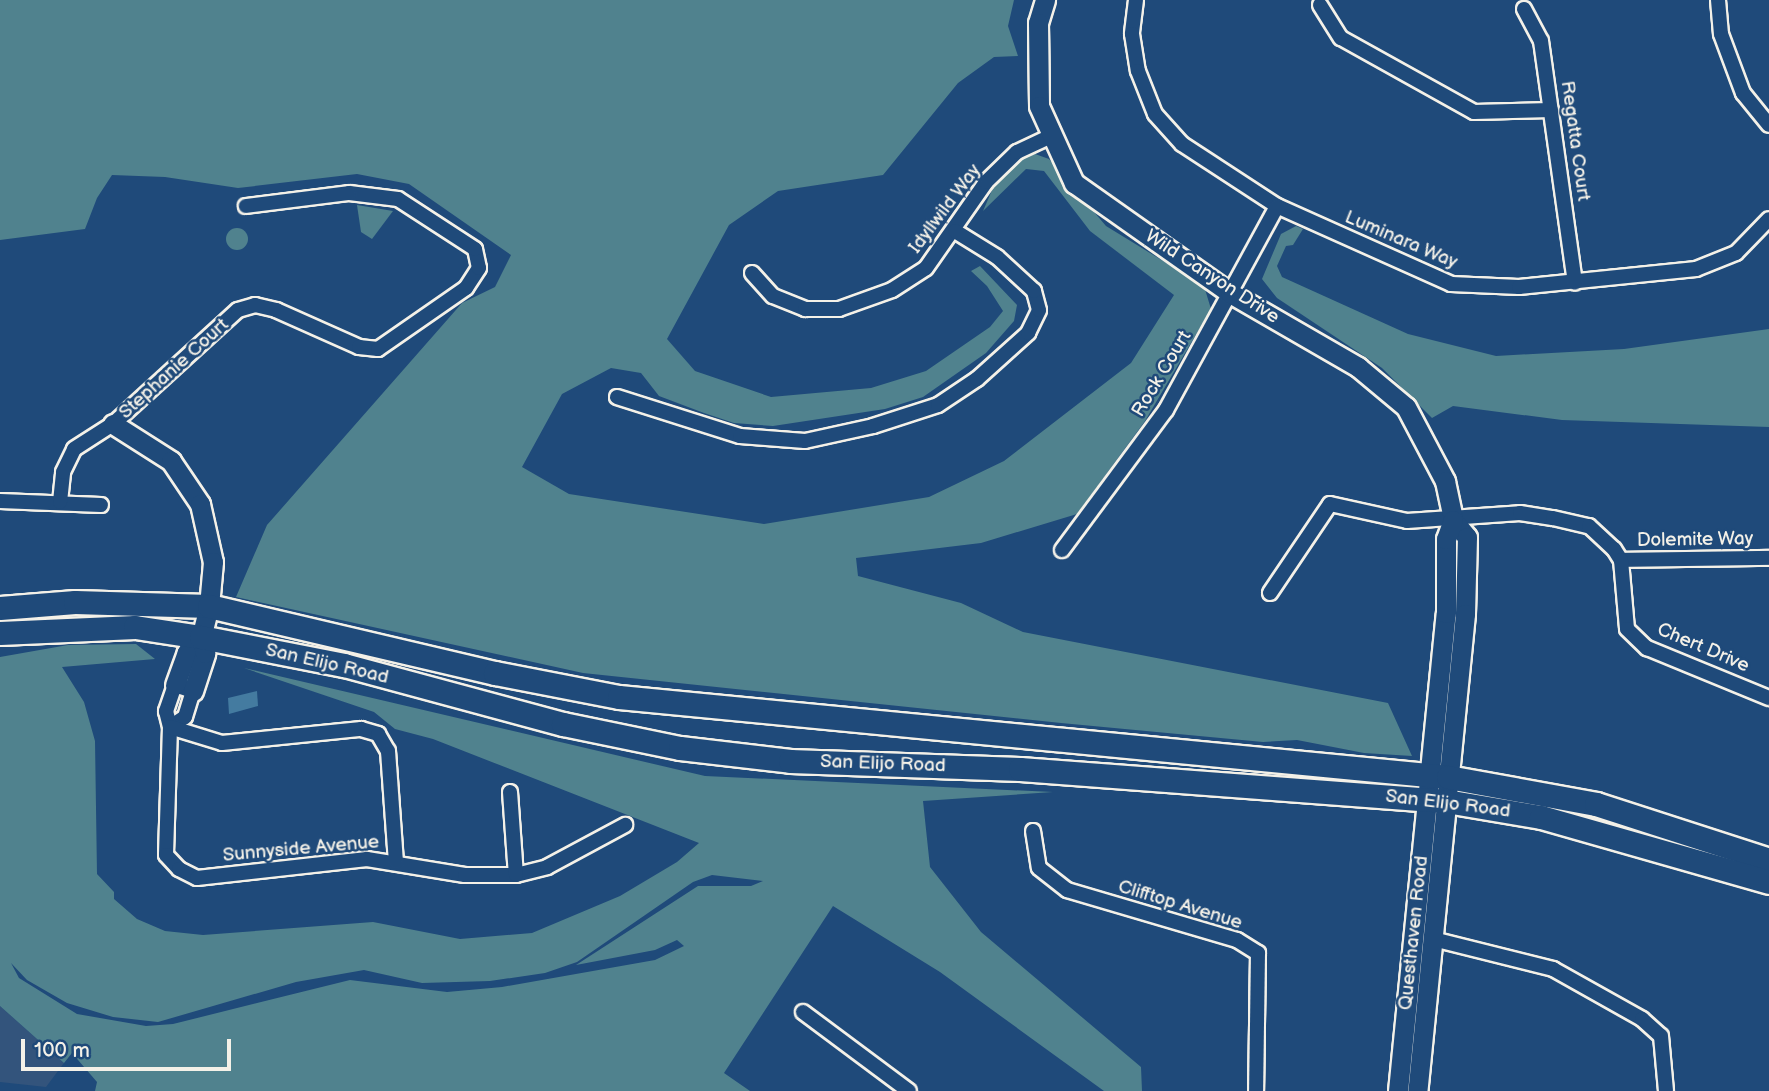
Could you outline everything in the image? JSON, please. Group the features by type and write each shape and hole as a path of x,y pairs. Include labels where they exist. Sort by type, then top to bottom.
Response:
{"main road":[{"name":"San Elijo Road","path":"0,608 75,602 209,606 495,673 619,697 1438,775 1596,804 1769,860"},
{"name":"San Elijo Road","path":"0,633 135,627 201,637 344,665 563,724 680,748 790,761 1020,769 1273,785 1436,801 1541,817 1769,882"}],"street":[{"name":"Wild Canyon Drive","path":"1045,0 1038,23 1039,106 1074,183 1230,293 1358,368 1406,407 1445,481 1453,520 1467,537 1468,569 1438,775"},
{"name":"Luminara Way","path":"1136,0 1132,34 1138,71 1155,114 1182,144 1277,206 1451,284 1575,283 1696,269 1736,253 1769,219"},
{"path":"1718,0 1721,34 1742,93 1769,125"},
{"path":"1320,5 1341,38 1474,112 1551,110"},
{"name":"Regatta Court","path":"1524,9 1541,41 1575,283"},
{"name":"Idyllwild Way","path":"752,273 773,296 805,309 839,309 892,290 926,268 986,182 1017,152 1052,136"},
{"name":"Stephanie Court","path":"184,688 187,652 201,637 209,606 213,562 200,504 171,461 113,424 238,310 255,305 276,310 359,347 378,349 466,288 479,268 475,249 398,199 349,193 246,206"},
{"name":"Rock Court","path":"1062,550 1166,410 1277,206"},
{"path":"617,397 740,436 805,441 873,426 938,405 977,379 1028,333 1039,310 1034,291 997,257 955,230"},
{"path":"60,502 63,472 74,449 113,424"},
{"path":"0,501 101,505"},
{"path":"1270,593 1330,504 1407,522 1520,513 1590,526 1621,560"},
{"name":"Dolemite Way","path":"1621,560 1769,558"},
{"name":"Chert Drive","path":"1621,560 1627,629 1647,648 1769,698"},
{"path":"184,688 166,711 170,727 222,743 361,729 378,734 388,751 396,862"},
{"name":"Sunnyside Avenue","path":"170,727 166,855 179,869 197,878 367,859 465,875 516,875 547,867 625,825"},
{"name":"Questhaven Road","path":"1398,1091 1438,775"},
{"path":"510,792 516,875"},
{"name":"Questhaven Road","path":"1417,1091 1433,939 1436,801"},
{"name":"Clifftop Avenue","path":"1033,831 1039,867 1067,890 1237,940 1258,953 1256,1091"},
{"path":"1433,939 1553,969 1642,1019 1661,1036 1666,1091"},
{"path":"803,1012 909,1091"}],"shaded area":[{"path":"257,691 258,706 229,714 228,698"},
{"path":"0,1006 64,1063 46,1087 0,1082"}],"green space":[{"path":"0,0 1014,0 1008,26 1018,56 994,57 958,83 883,175 778,191 729,225 667,339 695,371 771,397 871,388 926,371 990,327 1003,311 987,286 971,271 980,266 1017,305 1014,321 986,353 923,397 885,409 773,426 734,423 704,413 659,396 641,373 611,368 562,394 522,467 569,494 764,524 929,497 1004,461 1131,363 1174,295 1090,231 1044,171 1026,169 983,211 996,181 1023,158 1035,154 1049,159 1106,226 1204,286 1211,309 1145,421 1077,514 981,543 856,558 858,576 961,603 1023,632 1388,703 1412,756 1364,753 1297,740 1263,742 583,673 236,597 267,525 462,303 495,287 511,255 409,184 357,174 238,188 165,177 112,175 97,198 85,229 0,240"},
{"path":"357,205 393,211 372,239 361,232"},
{"path":"1296,226 1303,229 1293,245 1286,246 1277,266 1282,277 1408,334 1496,356 1624,349 1769,329 1769,427 1562,420 1453,406 1432,418 1382,368 1277,298 1262,279 1281,234"},
{"path":"237,228 247,235 248,239 241,249 237,250 227,243 226,239 233,229"},
{"path":"136,644 155,659 62,667 84,702 95,741 97,874 114,892 114,899 137,919 165,931 203,935 373,922 460,939 532,933 620,896 677,862 699,843 433,739 395,729 374,712 244,668 705,776 1053,792 923,801 930,867 981,932 1141,1067 1142,1091 1104,1091 940,972 833,906 724,1073 750,1091 95,1091 97,1082 72,1053 64,1063 0,1006 0,657 68,645","holes":["712,875 763,881 751,886 698,886 576,965 655,950 677,940 684,946 655,960 502,987 447,992 350,980 173,1024 146,1026 77,1014 19,978 11,963 27,980 67,1003 113,1017 158,1022 296,982 364,970 422,983 490,981 545,973 577,962 693,882"]}]}
